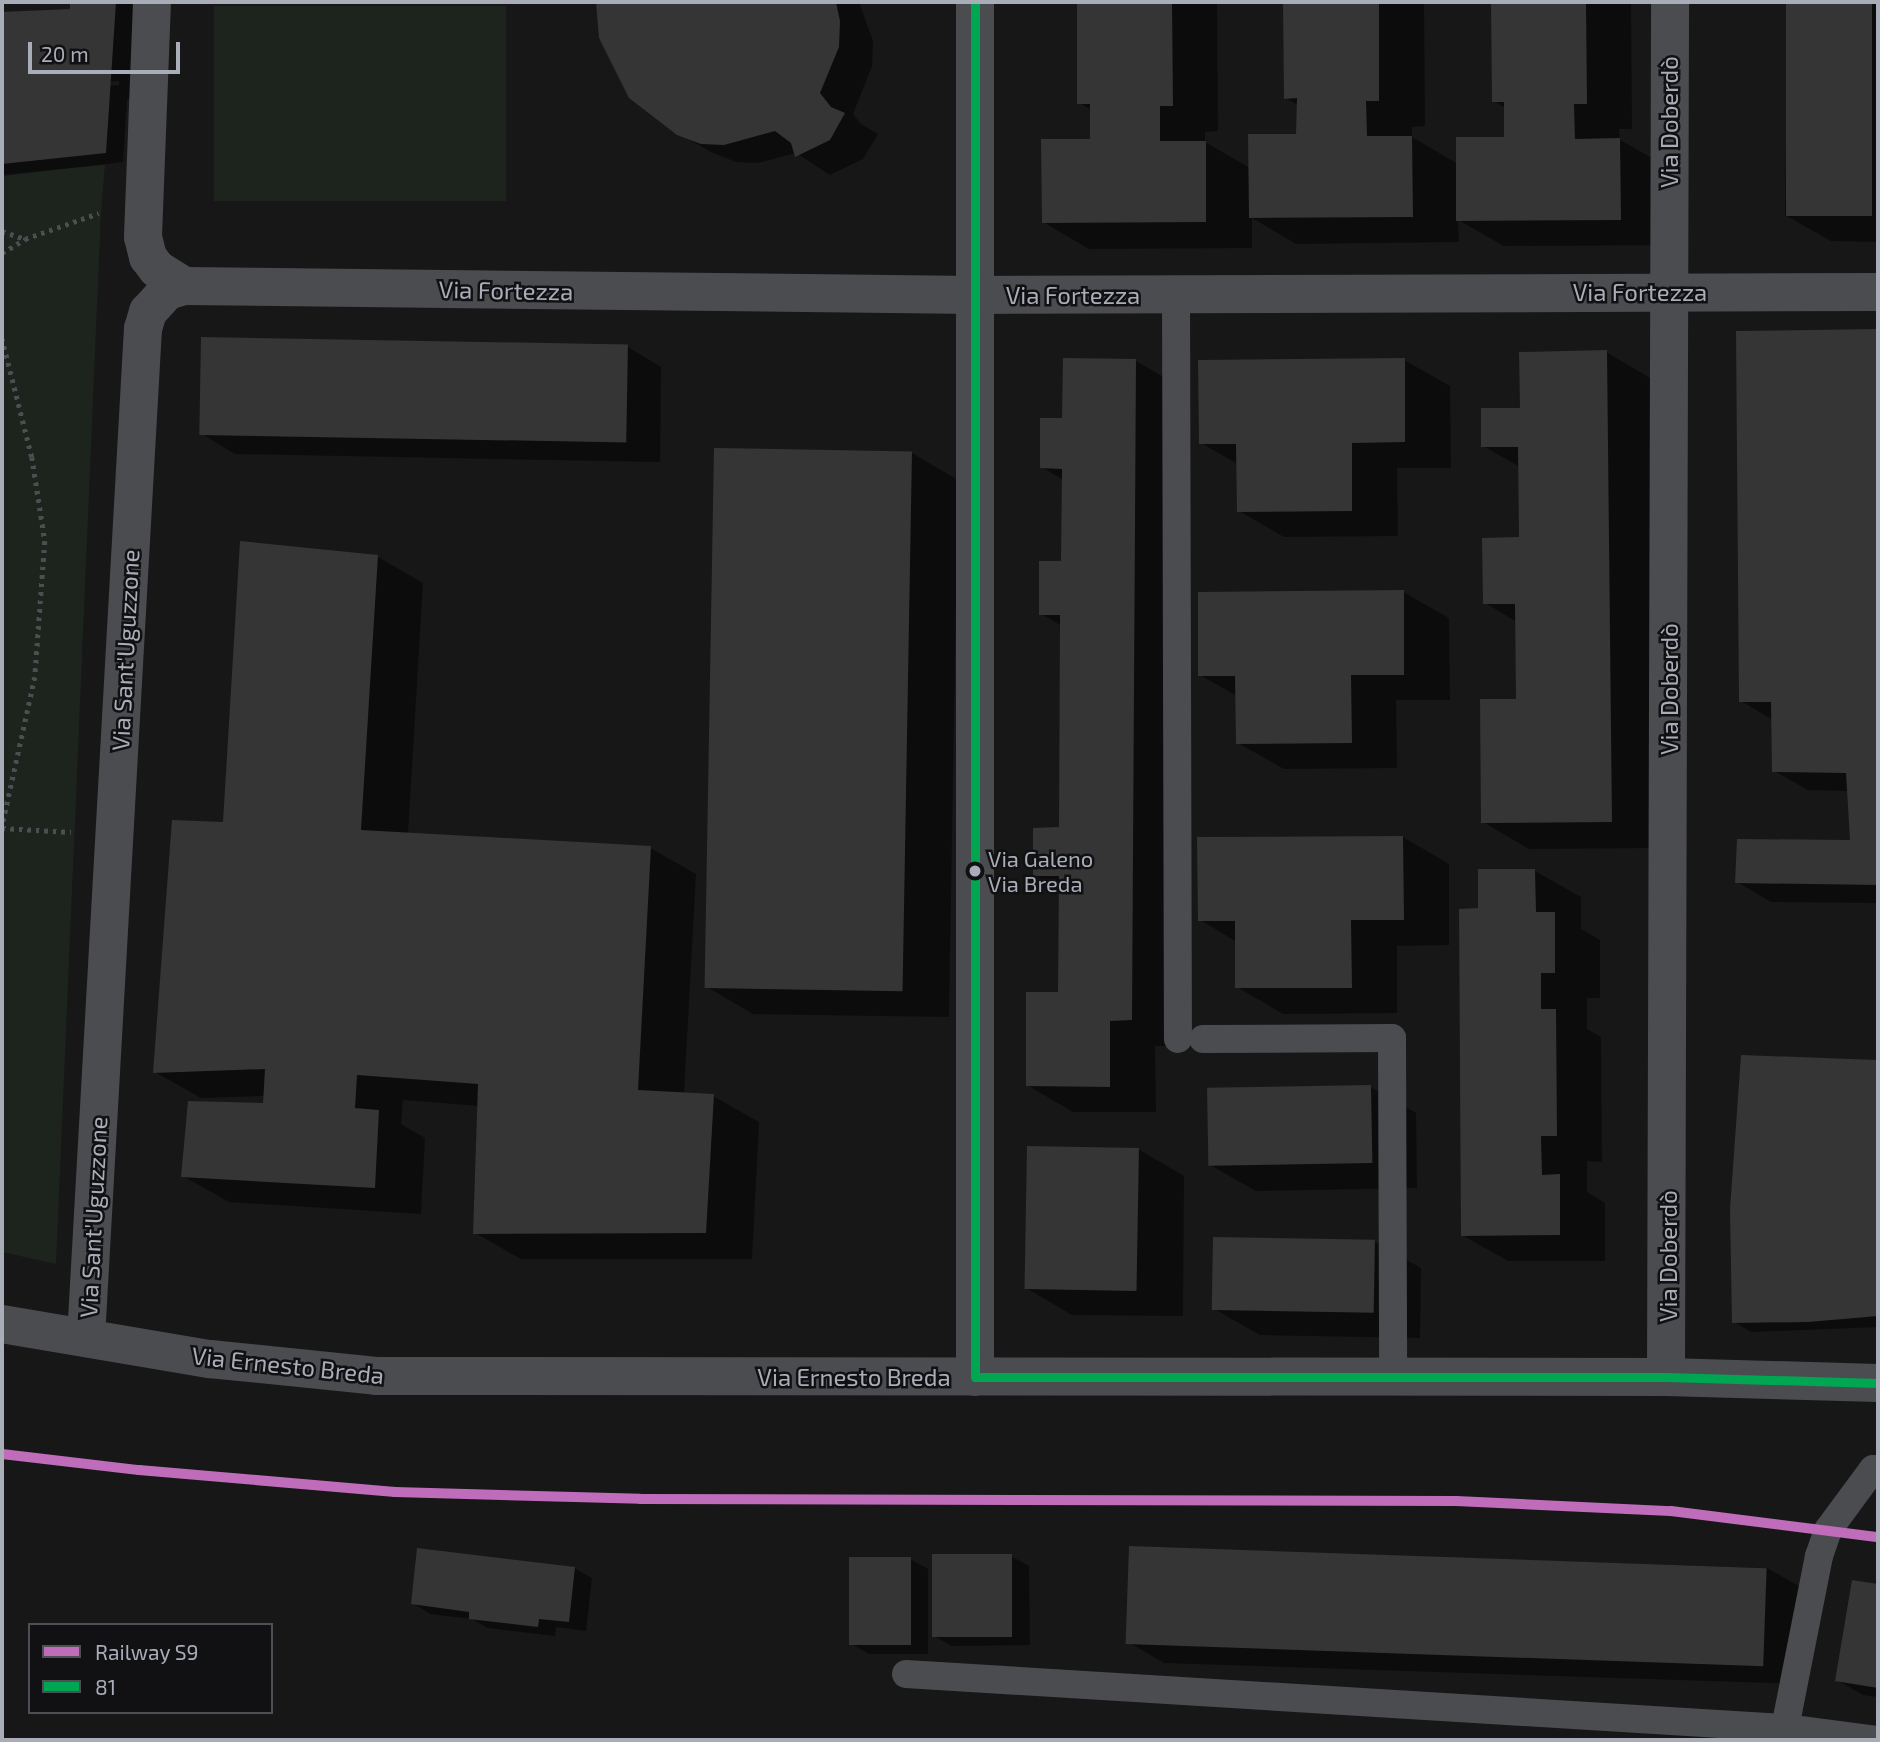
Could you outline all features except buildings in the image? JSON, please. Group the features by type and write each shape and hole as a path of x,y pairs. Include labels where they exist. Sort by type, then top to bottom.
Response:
{"street":[{"path":"152,2 143,237 148,257 157,270 184,286"},
{"path":"975,2 975,1377"},
{"name":"Via Doberdò","path":"1666,1377 1670,2"},
{"name":"Via Fortezza","path":"184,286 975,295 1878,292"},
{"name":"Via Sant'Uguzzone","path":"86,1338 144,329 148,312 155,300 167,291 184,286"},
{"name":"Via Ernesto Breda","path":"2,1324 210,1359 376,1376 1666,1377 1878,1383"}],"lane":[{"path":"1176,295 1190,1039 1392,1038 1393,1377"},
{"path":"1785,1728 1819,1556 1828,1530 1873,1469 1878,1469"},
{"path":"906,1674 1785,1728 1878,1740"}],"path":[{"path":"2,253 25,239 101,212 110,213"},
{"path":"2,231 25,239"},
{"path":"2,338 32,457 45,541 35,677 2,827 115,834"}],"shaded area":[{"path":"214,6 506,6 506,201 214,201"},
{"path":"105,165 56,1264 2,1252 2,174"}],"rail line":[{"name":"S9","path":"2,1454 139,1470 395,1492 640,1499 1456,1501 1671,1511 1878,1537"}],"transit line":[{"name":"81","path":"975,2 975,1377 1666,1377 1878,1383"}],"place":[{"name":"Via Galeno Via Breda","path":"975,871"}]}
